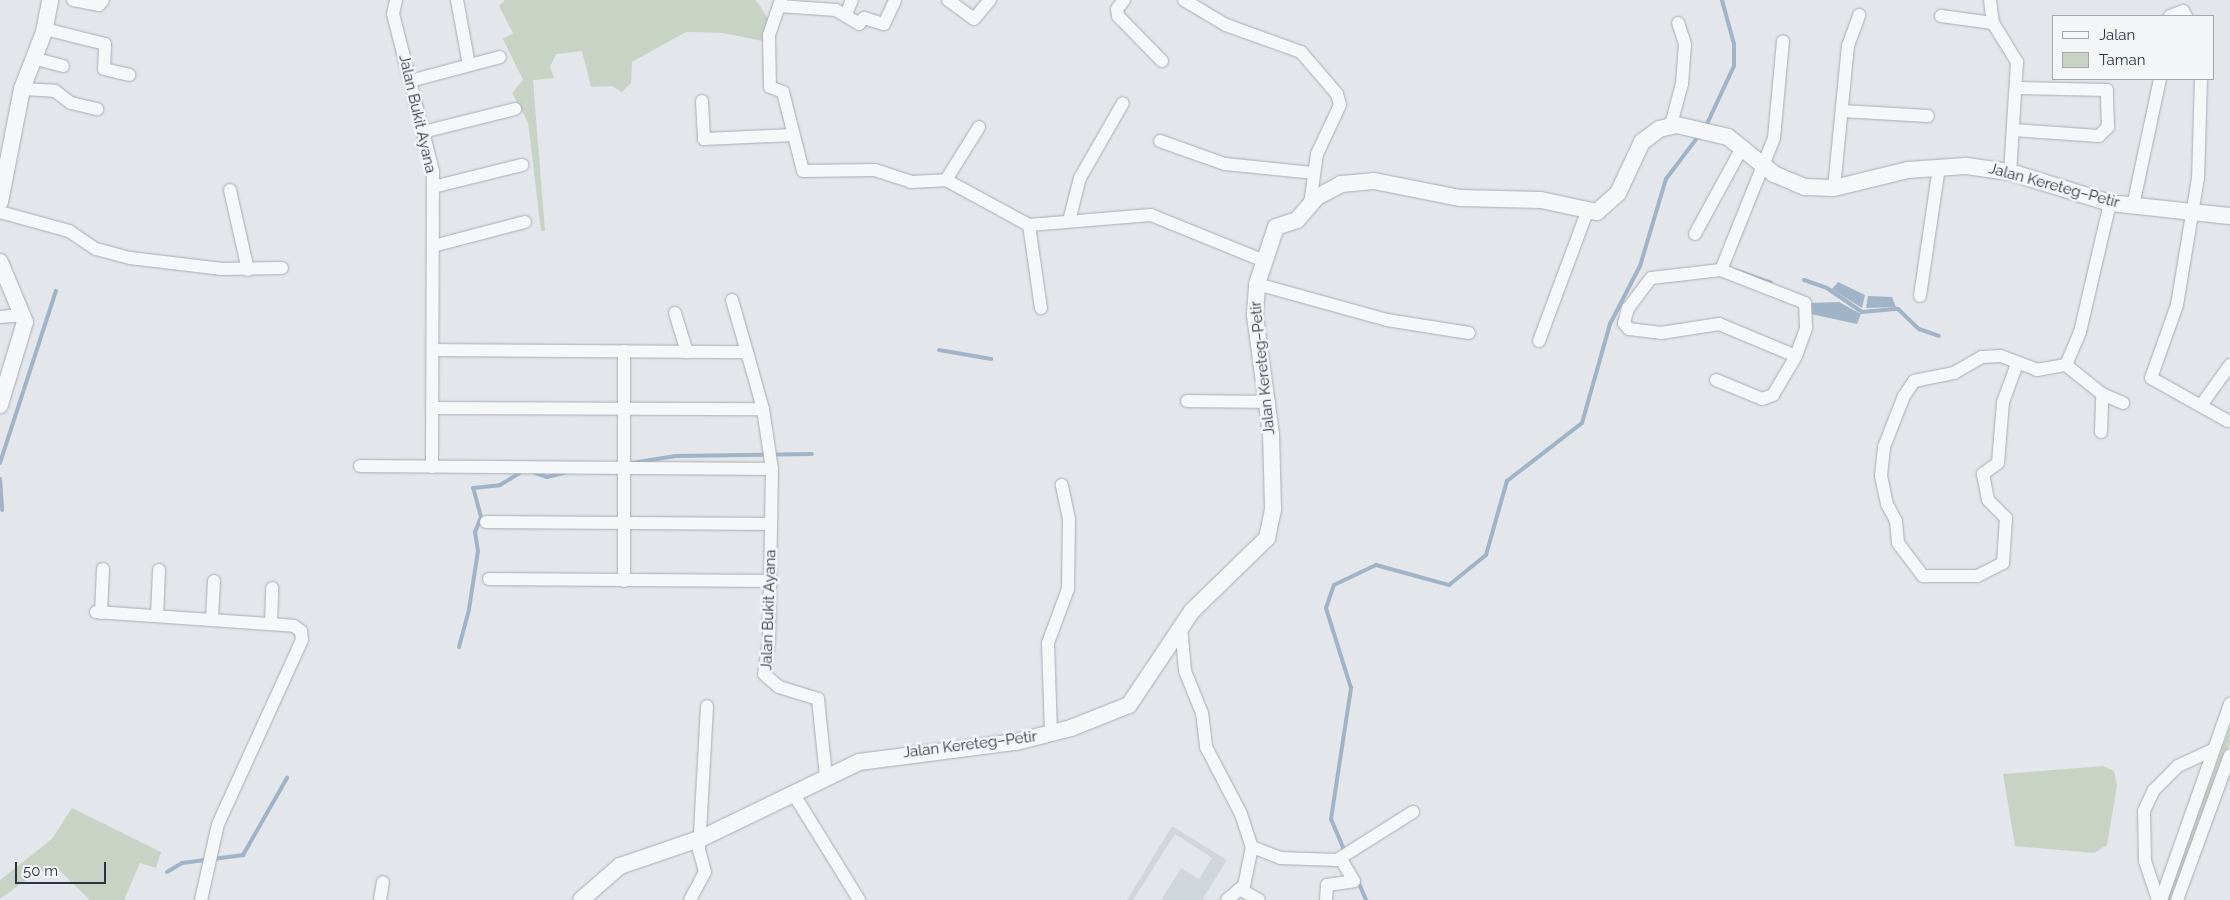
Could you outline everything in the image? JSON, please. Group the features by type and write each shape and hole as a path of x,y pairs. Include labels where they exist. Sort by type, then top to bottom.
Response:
{"street":[{"path":"0,202 3,175 22,89 45,28 50,0"},
{"path":"72,0 99,5 103,0"},
{"name":"Jalan Bukit Ayana","path":"396,0 393,14 423,132 432,187 432,467"},
{"path":"456,0 469,65"},
{"path":"852,0 844,18 859,24 864,18 884,24 895,0"},
{"path":"948,0 974,19 990,0"},
{"path":"1124,0 1117,9 1118,16 1162,61"},
{"path":"1184,0 1226,25 1301,52 1337,94 1338,112 1313,173 1310,204"},
{"path":"1990,0 1993,23 2015,54 2018,88 2010,172"},
{"path":"846,14 780,3 769,35 770,87 783,92 803,171 876,170 911,182 946,180 1029,225 1151,215 1262,260"},
{"path":"2172,15 2183,10 2186,15"},
{"path":"1834,188 1848,46 1859,15"},
{"path":"1941,16 1993,23"},
{"path":"1539,341 1587,212 1604,210 1612,203 1636,149 1672,121 1682,84 1685,44 1678,23"},
{"path":"45,28 105,44 104,69 129,75"},
{"path":"1721,270 1765,165 1777,125 1783,41"},
{"path":"410,81 500,57"},
{"path":"33,58 63,66"},
{"path":"2133,206 2160,80"},
{"path":"2201,80 2201,144 2177,305 2151,378 2202,404 2228,421"},
{"path":"2014,130 2099,136 2108,127 2107,90 2018,88"},
{"path":"22,89 55,91 71,103 97,109"},
{"path":"702,101 704,139 793,135"},
{"path":"1069,221 1080,178 1123,103"},
{"path":"423,132 515,108"},
{"path":"1842,111 1928,116"},
{"name":"Jalan Kereteg–Petir","path":"1665,128 1686,126 1716,133 1743,146 1765,165 1794,184 1834,188 1908,170 1939,167 2010,172 2110,203 2192,214 2230,216"},
{"path":"946,180 979,127"},
{"path":"1160,142 1225,164 1313,173"},
{"path":"1695,234 1743,146"},
{"path":"432,187 522,165"},
{"path":"1920,296 1939,167"},
{"name":"Jalan Kereteg–Petir","path":"581,900 620,866 702,838 826,776 874,758 1051,733 1129,705 1181,626 1202,598 1251,558 1266,538 1273,510 1269,402 1255,315 1257,284 1262,260 1276,227 1297,220 1310,204 1341,184 1361,180 1460,198 1541,200 1587,212"},
{"path":"230,190 248,270"},
{"path":"2018,364 2002,402 1998,463 1983,474 1988,500 2006,518 2002,563 1977,576 1923,576 1898,543 1896,521 1887,504 1881,476 1884,447 1904,396 1914,381 1954,373 1982,357 2001,356 2018,364 2050,371 2066,365 2080,332 2110,203"},
{"path":"0,212 69,231 96,249 130,258 248,270 282,268"},
{"path":"433,246 525,222"},
{"path":"1029,225 1041,308"},
{"path":"0,262 24,315 24,332 0,405"},
{"path":"1716,380 1766,399 1773,395 1796,356 1806,328 1805,303 1721,270 1651,278 1632,300 1626,327 1661,333 1719,324 1796,356"},
{"path":"1257,284 1387,320 1468,333"},
{"name":"Jalan Bukit Ayana","path":"732,300 763,409 772,469 771,581 764,674 779,687 818,699 826,776"},
{"path":"675,313 687,352"},
{"path":"0,317 24,315"},
{"path":"433,350 747,352"},
{"path":"624,351 624,581"},
{"path":"2066,365 2102,394 2123,403"},
{"path":"2202,404 2230,365"},
{"path":"2100,432 2102,394"},
{"path":"1187,401 1269,402"},
{"path":"433,408 763,409"},
{"path":"360,466 772,469"},
{"path":"1051,733 1048,643 1068,589 1069,519 1062,485"},
{"path":"486,522 771,524"},
{"path":"103,569 98,613 212,619 299,628 302,640 218,824 205,869 201,900"},
{"path":"157,616 159,570"},
{"path":"489,578 624,581 771,581"},
{"path":"212,619 214,581"},
{"path":"270,624 272,588"},
{"path":"1181,626 1185,671 1202,713 1206,747 1241,814 1252,847 1242,887 1228,900"},
{"path":"2159,900 2230,704"},
{"path":"695,898 705,872 699,850 702,838 707,706"},
{"path":"2159,900 2144,861 2144,811 2154,790 2178,766 2213,750"},
{"path":"2177,900 2230,754"},
{"path":"793,794 859,900"},
{"path":"1252,847 1280,858 1341,859 1413,812"},
{"path":"1326,900 1327,885 1354,881 1341,859"},
{"path":"380,900 383,882"},
{"path":"1242,887 1259,900"}],"shaded area":[{"path":"1172,826 1227,860 1202,900 1161,900 1181,868 1199,879 1212,858 1175,834 1133,900 1127,900"}],"green space":[{"path":"505,0 756,0 772,25 772,43 723,33 686,32 632,62 631,83 622,92 612,86 591,87 582,51 556,54 550,67 554,78 533,80 545,231 541,231 528,122 512,93 523,80 503,39 513,33 499,6"},
{"path":"2230,727 2230,743 2171,900 2166,900"},
{"path":"2103,766 2114,771 2117,786 2107,845 2094,853 2015,846 2003,774"},
{"path":"72,808 161,852 156,868 140,863 124,900 90,900 60,871 47,876 41,869 0,899 0,880 52,839"}],"water":[{"path":"1838,282 1865,295 1862,308 1832,289"},
{"path":"1868,296 1892,297 1896,307 1866,308"},
{"path":"1839,302 1861,314 1857,324 1806,313 1808,303"}],"waterway":[{"path":"1706,126 1734,66 1734,44 1722,0"},
{"path":"1345,852 1331,819 1351,688 1326,608 1334,585 1376,565 1449,585 1486,555 1507,481 1582,423 1610,324 1640,266 1666,179 1700,134"},
{"path":"1734,270 1771,283"},
{"path":"1804,280 1827,288 1862,312 1898,309 1919,329 1939,336"},
{"path":"0,463 56,291"},
{"path":"939,350 991,359"},
{"path":"632,463 675,456 812,454"},
{"path":"459,647 469,609 478,551 475,532 481,517 473,488 500,485 520,473"},
{"path":"535,473 547,477 564,473"},
{"path":"0,479 2,510"},
{"path":"167,872 182,863 243,855 287,778"},
{"path":"1358,881 1366,900"}]}
